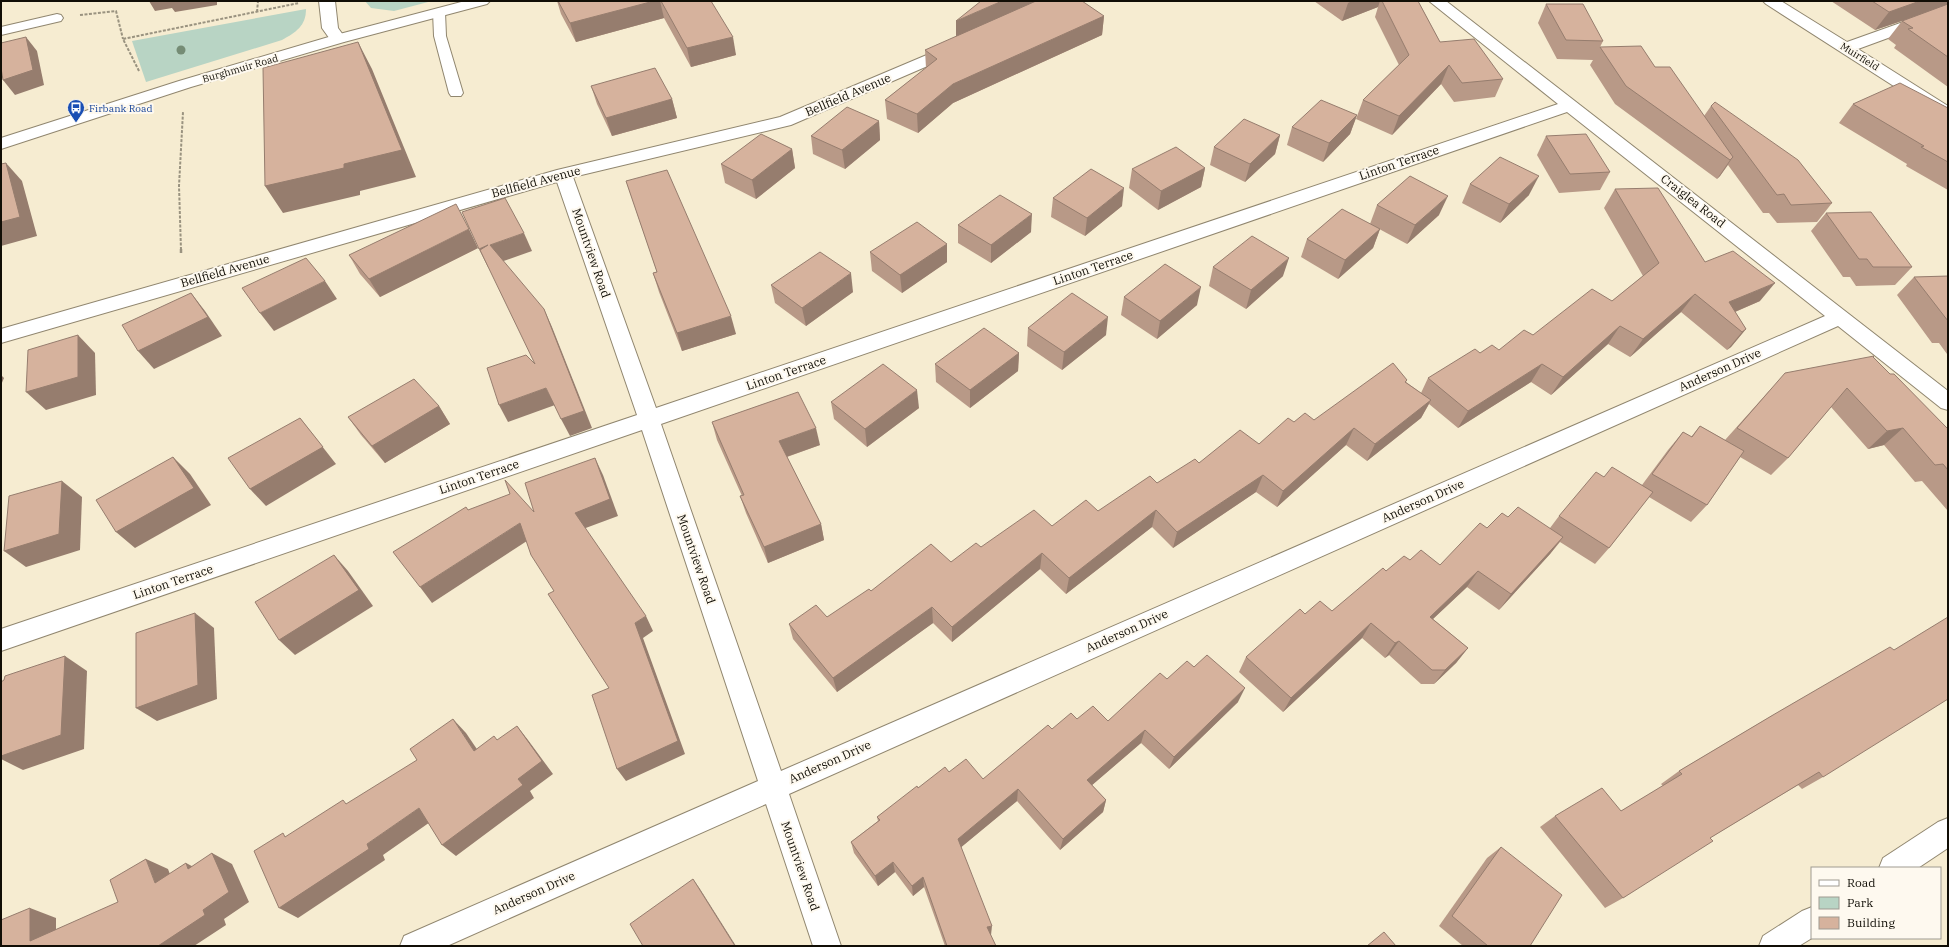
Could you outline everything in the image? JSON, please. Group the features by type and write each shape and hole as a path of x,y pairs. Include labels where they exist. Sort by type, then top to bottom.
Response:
{"street":[{"path":"327,1 330,28 338,39"},
{"name":"Burghmuir Road","path":"1,144 185,84 338,39 482,1"},
{"name":"Craiglea Road","path":"1437,1 1948,402"},
{"name":"Muirfield","path":"1771,1 1948,113"},
{"path":"1847,48 1948,11"},
{"name":"Bellfield Avenue","path":"1,336 563,174 785,121 812,111 969,42"},
{"name":"Linton Terrace","path":"1,640 1571,105"},
{"name":"Mountview Road","path":"563,174 649,419 827,946"},
{"name":"Anderson Drive","path":"414,946 1841,317"},
{"path":"1895,867 1948,832"},
{"path":"1773,946 1811,922"}],"lane":[{"path":"439,12 440,36 456,93"},
{"path":"1,31 57,18"}],"path":[{"path":"257,12 258,1"},
{"path":"123,39 301,3"},
{"path":"57,18 116,10 123,39 150,95"},
{"path":"182,283 179,186 185,84"}],"green space":[{"path":"365,1 432,1 394,11 371,8"},
{"path":"306,9 306,15 299,28 282,40 146,82 132,41"}],"building":[{"path":"558,1 654,1 570,23"},
{"path":"661,1 711,1 733,37 687,48"},
{"path":"981,1 1002,1 956,21"},
{"path":"1036,1 1082,1 1104,16 953,84 917,114 885,100 937,59 925,50"},
{"path":"1382,1 1418,1 1440,42 1474,39 1503,79 1462,83 1449,65 1399,116 1363,100 1409,55"},
{"path":"1872,1 1920,1 1889,12"},
{"path":"1546,4 1583,4 1603,41 1566,40"},
{"path":"1948,4 1948,57 1908,29 1913,28 1902,21"},
{"path":"26,37 33,70 3,80 1,68 1,43"},
{"path":"358,42 402,150 344,164 344,168 265,186 263,68"},
{"path":"1641,46 1655,67 1670,67 1733,157 1730,160 1626,86 1600,47"},
{"path":"655,68 672,99 606,118 591,86"},
{"path":"1900,83 1948,108 1948,162 1921,147 1924,146 1853,104"},
{"path":"1321,100 1357,115 1329,143 1292,127"},
{"path":"1715,102 1798,160 1832,203 1791,205 1784,194 1777,195 1711,106"},
{"path":"847,107 879,121 842,150 811,136"},
{"path":"1244,119 1280,135 1250,164 1214,147"},
{"path":"761,134 792,149 752,180 721,164"},
{"path":"1586,134 1610,172 1570,174 1546,136"},
{"path":"1176,147 1205,168 1161,191 1132,169"},
{"path":"1500,157 1539,176 1509,204 1470,184"},
{"path":"6,163 20,217 1,222 1,164"},
{"path":"1091,169 1124,188 1087,218 1053,198"},
{"path":"667,170 731,316 677,333 653,273 657,272 626,181"},
{"path":"1410,176 1448,196 1415,225 1377,205"},
{"path":"1658,188 1705,262 1733,251 1775,283 1729,302 1746,329 1742,332 1695,294 1643,339 1620,326 1563,377 1542,364 1468,411 1428,378 1475,349 1480,353 1492,345 1499,350 1524,330 1533,335 1592,289 1612,301 1659,263 1615,189"},
{"path":"1000,195 1032,214 991,245 958,225"},
{"path":"505,198 524,233 490,245 544,309 584,411 561,419 546,388 499,405 487,368 526,355 535,364 480,250 488,245 479,249 462,212"},
{"path":"456,204 469,229 369,279 349,255"},
{"path":"1342,209 1380,229 1345,260 1307,239"},
{"path":"1871,212 1912,267 1873,267 1867,259 1859,259 1826,213"},
{"path":"917,222 947,244 900,275 870,252"},
{"path":"1252,236 1289,258 1251,290 1213,267"},
{"path":"820,252 851,273 802,308 771,285"},
{"path":"306,258 325,281 260,313 242,288"},
{"path":"1165,264 1201,287 1160,321 1124,297"},
{"path":"1948,276 1948,321 1914,277"},
{"path":"191,293 208,317 138,351 122,325"},
{"path":"1072,293 1108,317 1064,352 1028,328"},
{"path":"984,328 1019,353 970,390 935,364"},
{"path":"78,335 78,377 26,392 28,350"},
{"path":"1874,356 1873,357 1890,374 1894,374 1948,429 1948,470 1943,464 1935,465 1903,428 1887,431 1847,388 1788,458 1737,428 1785,373"},
{"path":"1393,363 1407,380 1405,382 1431,400 1375,444 1354,428 1283,491 1263,475 1177,532 1156,510 1069,578 1042,553 952,627 932,607 833,678 789,624 816,605 827,617 869,589 871,591 931,544 951,562 976,543 981,547 1034,510 1052,526 1086,500 1098,511 1150,476 1157,483 1195,459 1199,463 1240,430 1259,444 1288,418 1294,422 1305,413 1314,420"},
{"path":"883,364 917,390 865,429 831,402"},
{"path":"414,379 439,406 372,446 348,417"},
{"path":"798,392 816,428 779,441 821,524 764,547 740,496 744,495 712,422"},
{"path":"300,418 323,447 250,489 228,458"},
{"path":"1700,426 1744,451 1707,505 1652,474 1683,432 1692,437"},
{"path":"173,457 194,488 116,532 96,500"},
{"path":"595,458 610,499 575,513 646,616 635,623 678,741 617,769 592,695 609,688 548,594 554,591 531,555 520,523 420,587 393,552 466,507 468,510 510,494 505,480 534,512 525,483"},
{"path":"1612,467 1653,492 1609,548 1559,516 1596,472 1604,477"},
{"path":"62,481 59,534 4,551 9,496"},
{"path":"1518,507 1563,537 1511,594 1478,571 1430,617 1468,648 1445,670 1432,670 1399,641 1395,643 1371,623 1291,698 1246,657 1300,609 1305,614 1320,601 1332,611 1383,568 1386,571 1404,556 1410,560 1421,550 1440,565 1480,523 1487,528 1502,513 1508,517"},
{"path":"334,555 359,590 279,640 255,602"},
{"path":"195,613 198,685 136,708 136,633"},
{"path":"1948,617 1948,699 1823,777 1819,772 1710,838 1713,841 1623,898 1555,816 1602,788 1621,811 1682,774 1679,771 1773,715 1890,647 1894,650"},
{"path":"1207,655 1245,688 1174,757 1145,730 1087,780 1106,800 1063,839 1018,789 958,839 992,926 987,927 996,946 947,946 923,877 912,886 893,862 875,876 851,842 880,820 877,817 917,786 918,788 945,767 949,772 966,759 983,779 1048,725 1052,729 1071,713 1077,719 1093,706 1108,721 1160,673 1167,679 1187,661 1194,667"},
{"path":"65,656 61,735 1,756 1,682 4,680 5,676"},
{"path":"453,719 474,751 494,736 497,740 517,726 542,761 518,779 523,785 442,845 419,808 367,844 369,849 279,908 254,851 283,833 285,837 343,800 346,804 417,760 410,749"},
{"path":"1501,847 1562,895 1530,946 1488,946 1452,916"},
{"path":"212,853 229,892 203,910 205,915 158,946 1,946 1,920 30,908 30,941 118,902 110,880 146,859 155,883 186,863 188,869"},
{"path":"693,879 735,946 643,946 630,924"},
{"path":"1384,932 1396,946 1367,946"}],"place":[{"name":"Firbank Road","path":"76,123"}]}
